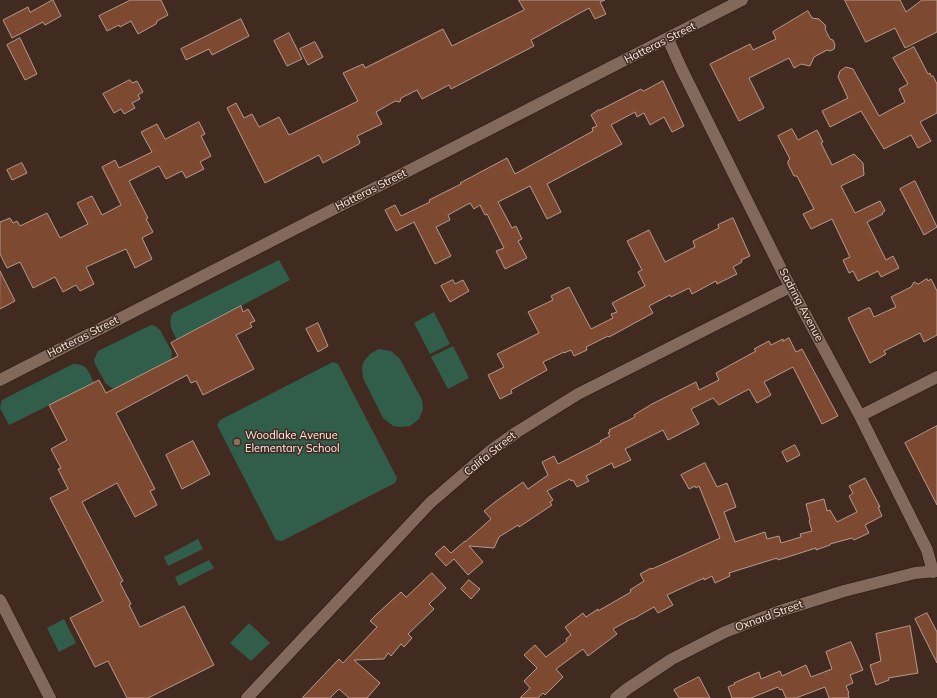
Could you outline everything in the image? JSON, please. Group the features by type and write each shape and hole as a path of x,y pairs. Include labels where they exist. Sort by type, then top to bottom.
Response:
{"street":[{"name":"Hatteras Street","path":"0,380 742,0"},
{"name":"Sadring Avenue","path":"668,39 790,287 860,416 927,550 935,571"},
{"name":"Califa Street","path":"247,698 430,503 495,448 517,432 578,394 790,287"},
{"path":"860,416 937,377"},
{"name":"Oxnard Street","path":"616,698 672,659 725,632 777,612 844,591 915,573 935,571"},
{"path":"0,600 50,698"}],"green space":[{"path":"279,260 290,280 177,340 170,323 173,313"},
{"path":"434,312 450,344 430,354 414,323"},
{"path":"151,325 160,330 172,352 171,360 114,389 106,384 94,360 98,351"},
{"path":"453,346 469,378 448,389 431,357"},
{"path":"379,349 391,351 400,359 422,400 423,409 419,419 410,426 393,426 383,418 363,378 362,367 364,361 370,354"},
{"path":"333,362 338,364 397,478 395,483 282,541 276,540 217,425 220,420"},
{"path":"73,364 82,365 85,367 94,383 9,425 0,408 2,400"},
{"path":"198,539 203,549 168,566 164,557"},
{"path":"209,560 214,568 179,586 175,577"},
{"path":"64,619 76,643 59,652 47,628"},
{"path":"249,623 270,643 251,661 230,643"}],"building":[{"path":"53,0 61,16 45,25 43,22 12,38 3,20 28,7 30,12"},
{"path":"131,0 161,0 168,15 138,34 131,21 120,27 119,25 107,31 99,16"},
{"path":"519,0 605,0 600,2 606,14 595,19 589,8 531,40 534,46 451,89 449,85 422,99 417,90 401,98 400,102 395,101 376,112 382,124 357,136 360,142 359,144 323,163 319,155 265,183 227,108 236,103 244,118 252,114 259,127 279,117 289,135 358,101 343,73 363,64 365,68 443,29 452,46 524,10"},
{"path":"845,0 900,0 906,12 922,0 937,0 937,32 905,48 895,28 866,42"},
{"path":"808,11 812,18 819,19 826,26 825,29 835,45 834,49 830,51 827,50 814,57 810,66 801,64 794,68 789,58 749,78 764,108 739,121 710,64 750,44 753,50 776,39 773,32"},
{"path":"241,19 249,36 212,55 209,49 186,60 181,49"},
{"path":"289,33 302,59 287,66 274,41"},
{"path":"20,38 37,74 25,80 7,45"},
{"path":"315,42 323,57 308,65 300,49"},
{"path":"914,47 928,74 930,73 931,76 933,76 937,84 937,113 920,122 931,141 918,148 911,135 884,149 861,111 830,127 822,111 848,98 838,77 840,71 846,67 853,69 879,116 905,102 899,89 908,84 893,58"},
{"path":"130,80 132,83 137,81 143,92 138,95 140,99 132,103 135,108 124,114 121,109 114,113 103,94"},
{"path":"663,81 684,126 672,132 664,117 650,125 644,113 637,117 635,112 611,125 622,144 547,184 561,212 547,219 530,186 498,202 512,228 516,226 522,239 518,241 527,258 505,269 496,251 504,248 487,214 485,215 480,205 474,209 470,203 448,215 450,220 436,227 451,256 435,264 414,222 396,231 385,210 395,205 401,216 430,202 429,200 507,158 515,174 593,131 592,128 597,126 591,115 598,110 641,89 643,91"},
{"path":"199,122 205,134 201,136 211,156 200,162 204,169 186,178 182,171 166,179 159,166 129,181 148,218 146,219 153,232 142,238 152,259 135,268 126,249 86,267 94,284 80,291 76,285 63,292 55,277 33,288 20,262 7,268 0,254 0,222 10,218 13,223 17,221 20,226 47,213 60,238 88,224 77,203 92,196 102,215 121,205 102,167 115,160 119,168 152,152 141,132 157,124 165,139"},
{"path":"792,129 798,140 817,130 823,142 821,143 832,165 854,154 863,163 864,175 841,186 855,213 880,201 885,211 882,213 883,214 867,222 886,260 893,256 899,268 881,277 878,271 858,281 853,271 849,273 843,260 850,257 832,219 811,229 803,214 814,209 797,176 794,176 788,164 790,159 778,136"},
{"path":"22,163 27,173 12,180 7,170"},
{"path":"915,181 937,227 924,235 900,189"},
{"path":"733,218 750,256 741,260 742,262 733,267 737,274 717,284 716,281 692,294 689,288 671,297 670,295 649,306 653,313 609,337 608,336 586,347 587,350 574,356 571,350 543,362 547,370 511,390 512,393 500,399 488,375 504,367 497,354 539,333 528,312 553,300 551,296 569,287 591,329 613,318 611,314 617,312 612,303 645,286 638,272 642,270 627,241 649,230 665,262 695,247 693,241 719,228 718,225"},
{"path":"0,271 15,301 0,309"},
{"path":"927,279 928,281 931,279 937,291 937,335 924,342 920,333 884,351 886,354 870,363 848,318 868,308 870,308 874,317 896,307 891,297 911,287 914,282 918,284"},
{"path":"453,280 455,284 463,280 469,291 450,302 441,286"},
{"path":"241,306 243,312 248,309 255,321 250,323 252,327 236,335 254,369 203,395 196,381 191,383 187,375 116,413 155,489 150,491 157,505 135,517 117,483 82,502 123,581 120,583 131,604 129,605 140,627 184,606 214,665 148,698 127,698 108,661 95,667 70,618 103,601 50,498 68,489 58,469 61,468 51,449 67,440 49,405 99,380 106,393 178,356 171,343"},
{"path":"318,323 328,346 318,352 306,329"},
{"path":"789,338 796,352 802,349 838,416 822,424 793,367 764,382 771,395 757,403 749,389 719,405 713,398 691,409 699,424 668,440 663,430 625,449 631,460 614,468 612,463 586,476 589,481 577,487 573,480 571,481 570,479 547,491 553,500 550,502 552,505 519,527 518,525 499,537 494,548 469,546 483,562 468,575 454,559 446,566 435,554 444,546 451,553 465,542 491,519 484,511 523,482 528,489 548,475 542,462 554,456 558,464 601,442 600,441 610,436 608,433 610,432 609,430 635,417 634,415 652,404 696,382 699,390 719,380 716,373 756,351 754,349 769,341 771,345 783,339 783,341"},
{"path":"937,426 937,505 905,443"},
{"path":"193,441 210,474 182,489 166,455"},
{"path":"795,445 800,455 787,462 782,452"},
{"path":"705,463 717,487 727,483 736,507 724,512 735,542 765,532 767,539 779,536 781,543 801,537 800,534 812,531 806,504 824,499 827,511 830,510 837,522 857,512 849,496 853,493 849,486 865,478 880,507 878,507 882,516 865,525 869,533 854,540 852,538 830,544 816,550 816,548 778,560 777,558 729,573 730,576 715,583 712,576 704,580 704,578 667,595 673,605 658,613 654,607 631,619 613,629 617,634 588,656 583,649 556,669 563,677 545,695 543,693 538,698 520,698 530,688 524,681 537,668 524,655 535,645 546,657 567,641 566,639 571,635 565,627 583,613 586,617 631,592 630,590 644,581 640,574 720,538 699,486 689,489 681,475"},
{"path":"432,573 446,588 429,604 434,609 408,634 412,638 404,647 401,644 391,656 388,653 384,659 354,660 380,683 367,698 349,698 339,689 330,698 302,698 339,659 343,663 377,627 370,621 378,613 401,592 406,597"},
{"path":"469,580 480,589 471,599 461,589"},
{"path":"927,613 937,632 937,663 915,619"},
{"path":"910,626 918,673 888,678 889,680 876,685 870,665 881,661 876,634"},
{"path":"851,642 863,670 850,675 853,683 846,686 849,693 849,698 829,698 825,687 796,698 786,698 782,689 780,690 778,687 751,698 732,698 728,687 759,672 761,679 780,671 782,676 806,665 811,677 832,669 826,652"},
{"path":"699,677 710,698 679,698 674,690"}],"place":[{"name":"Woodlake Avenue Elementary School","path":"237,442"}]}
